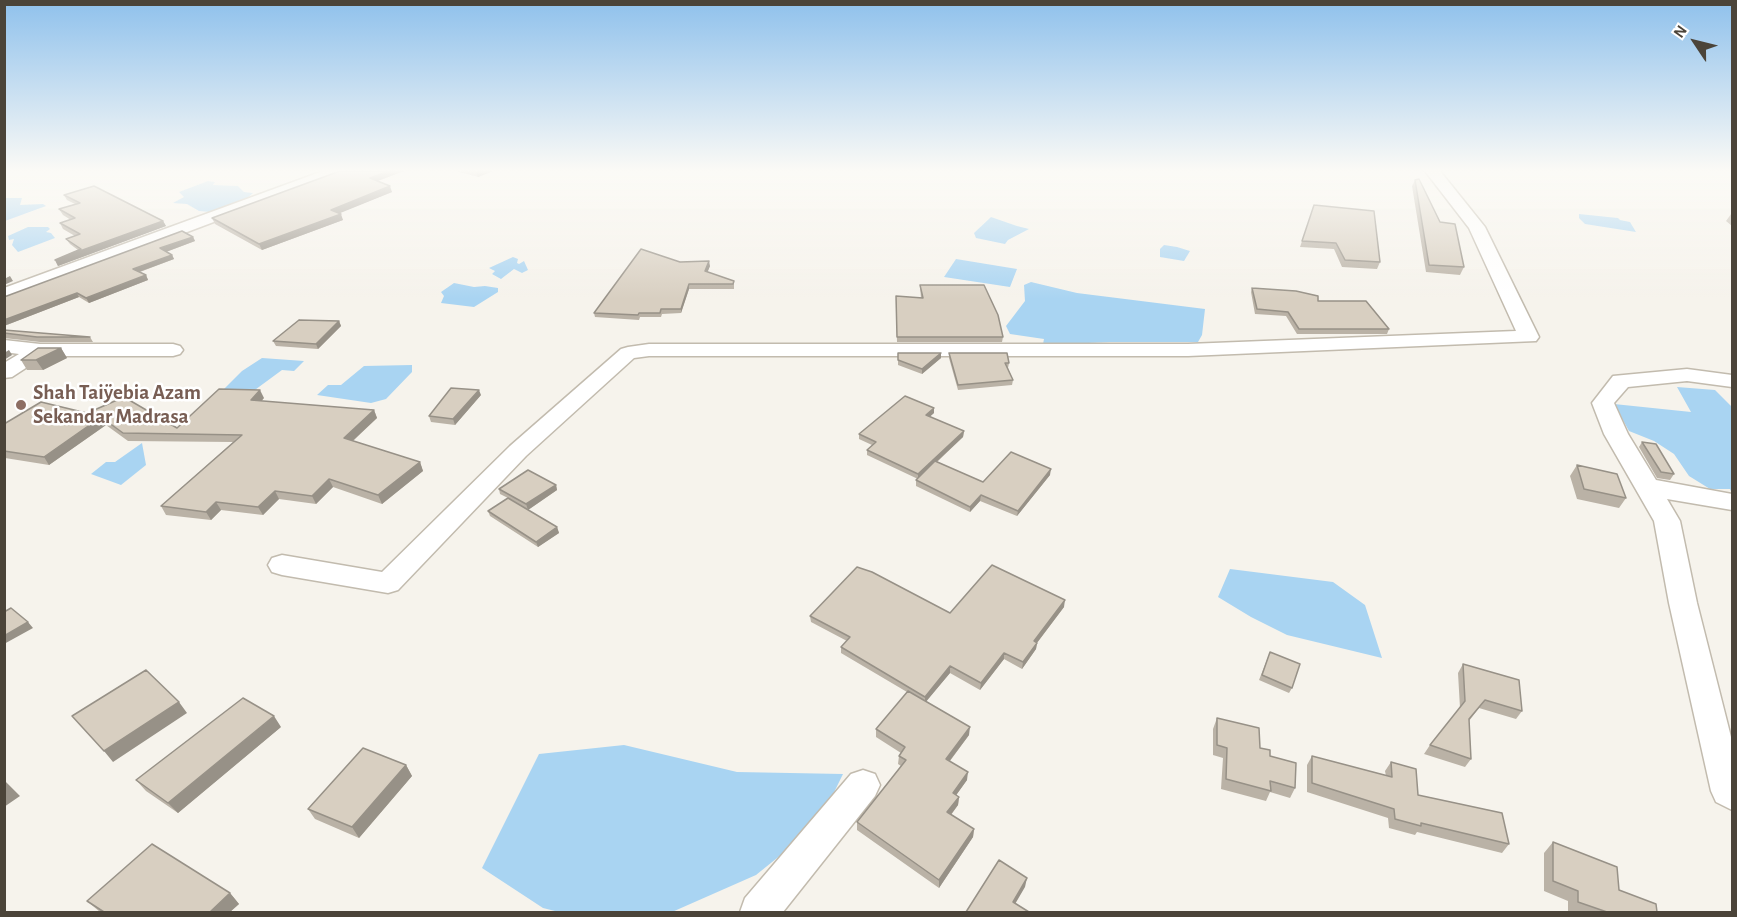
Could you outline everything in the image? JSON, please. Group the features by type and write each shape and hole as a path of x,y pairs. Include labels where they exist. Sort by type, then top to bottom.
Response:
{"street":[{"path":"4,295 221,214"},
{"path":"282,565 388,583 518,451 628,353 649,350 1188,350 1529,337 1477,227 1466,214"},
{"path":"4,346 40,350 173,350"},
{"path":"4,372 40,350"},
{"path":"1732,381 1687,375 1621,381 1602,403 1616,434 1667,521 1683,603 1728,791 1732,794"},
{"path":"1647,487 1732,502"},
{"path":"759,912 863,785"}],"water":[{"path":"5,214 25,214 5,221"},
{"path":"1579,214 1618,218 1630,222 1636,232 1585,224 1579,218"},
{"path":"991,217 1029,229 1008,240 1005,244 976,238 974,233"},
{"path":"28,227 48,227 50,229 46,232 51,233 55,238 18,252 12,245 14,239 9,240 8,236"},
{"path":"1164,245 1190,251 1184,261 1160,257 1160,249"},
{"path":"513,257 518,259 519,264 524,261 528,270 522,273 514,269 501,279 492,274 495,271 489,268"},
{"path":"956,259 1017,269 1010,287 944,277"},
{"path":"1031,282 1077,293 1205,309 1202,335 1198,342 1043,344 1044,339 1010,334 1006,326 1025,301 1024,285"},
{"path":"454,283 498,288 498,292 474,307 441,303 444,296 441,292"},
{"path":"262,358 304,361 294,371 282,370 248,395 222,391 242,371"},
{"path":"412,365 412,372 386,399 371,403 317,395 328,385 341,385 364,366"},
{"path":"1677,387 1715,390 1732,407 1732,493 1730,489 1710,489 1689,476 1674,454 1654,441 1629,431 1614,404 1691,412"},
{"path":"142,443 146,465 121,485 91,474 106,462 115,462"},
{"path":"1230,569 1333,582 1365,605 1382,658 1287,635 1251,617 1218,597"},
{"path":"624,745 737,772 843,774 818,825 756,875 672,912 559,912 543,908 482,868 539,754"}],"building":[{"path":"68,214 149,214 163,221 55,260 81,249 66,239 80,234 60,223 75,218"},
{"path":"223,214 341,214 259,244 212,218"},
{"path":"1311,214 1374,214 1380,262 1345,260 1336,243 1302,241"},
{"path":"1421,214 1436,214 1440,222 1455,224 1464,267 1429,265"},
{"path":"182,231 193,237 160,248 172,255 133,269 146,275 86,298 77,293 4,320 4,297"},
{"path":"641,249 680,262 709,261 705,271 734,281 733,284 689,284 681,309 661,309 660,313 639,313 638,315 594,313"},
{"path":"920,285 984,285 998,315 1003,337 897,337 896,296 923,298"},
{"path":"1252,288 1296,291 1318,296 1318,301 1366,301 1389,329 1299,329 1288,312 1257,309"},
{"path":"299,320 339,321 316,344 273,341"},
{"path":"4,330 90,337 37,337 4,333"},
{"path":"38,348 61,348 36,360 21,360"},
{"path":"898,353 941,353 922,369 898,360"},
{"path":"949,353 1007,353 1009,363 1005,363 1013,380 958,385"},
{"path":"451,388 479,390 453,419 429,416"},
{"path":"219,389 260,390 251,400 374,410 344,438 420,462 378,495 329,479 312,496 275,491 258,507 216,502 206,512 161,506 242,435 123,433 101,417 44,457 4,451 4,424 41,402 99,416 92,411 124,397 177,428"},
{"path":"905,396 934,408 926,415 964,431 918,474 867,450 876,442 859,434"},
{"path":"1642,442 1656,444 1674,474 1661,472"},
{"path":"1011,452 1051,469 1018,511 981,495 970,507 916,480 935,461 983,482"},
{"path":"1577,465 1617,474 1626,498 1584,489"},
{"path":"528,470 556,485 526,504 499,489"},
{"path":"508,498 557,527 536,542 488,511"},
{"path":"992,565 1065,600 1034,641 1037,643 1023,662 1004,653 981,683 950,666 925,697 841,647 850,637 810,616 857,567 872,572 950,613"},
{"path":"11,608 28,622 4,636 4,612"},
{"path":"1270,652 1300,664 1292,688 1262,675"},
{"path":"1463,664 1519,680 1522,711 1485,700 1469,719 1471,759 1430,745 1465,701"},
{"path":"146,670 179,702 104,751 72,716"},
{"path":"908,691 970,727 946,759 968,772 953,793 959,797 947,812 974,829 939,880 857,822 906,760 899,756 905,747 876,729"},
{"path":"243,698 274,716 168,803 136,780"},
{"path":"1217,718 1259,728 1260,748 1270,750 1270,756 1296,763 1295,788 1270,781 1271,791 1226,779 1227,748 1217,745"},
{"path":"363,748 406,765 352,827 308,809"},
{"path":"1312,756 1392,777 1391,762 1416,769 1418,795 1502,813 1509,844 1395,819 1394,809 1312,783"},
{"path":"1553,842 1617,867 1619,890 1656,904 1657,912 1607,912 1578,902 1578,891 1553,881"},
{"path":"152,844 230,893 210,912 104,912 87,901"},
{"path":"999,860 1027,878 1013,902 1029,912 966,912"}],"place":[{"name":"Shah Taiÿebia Azam Sekandar Madrasa","path":"21,405"}]}
